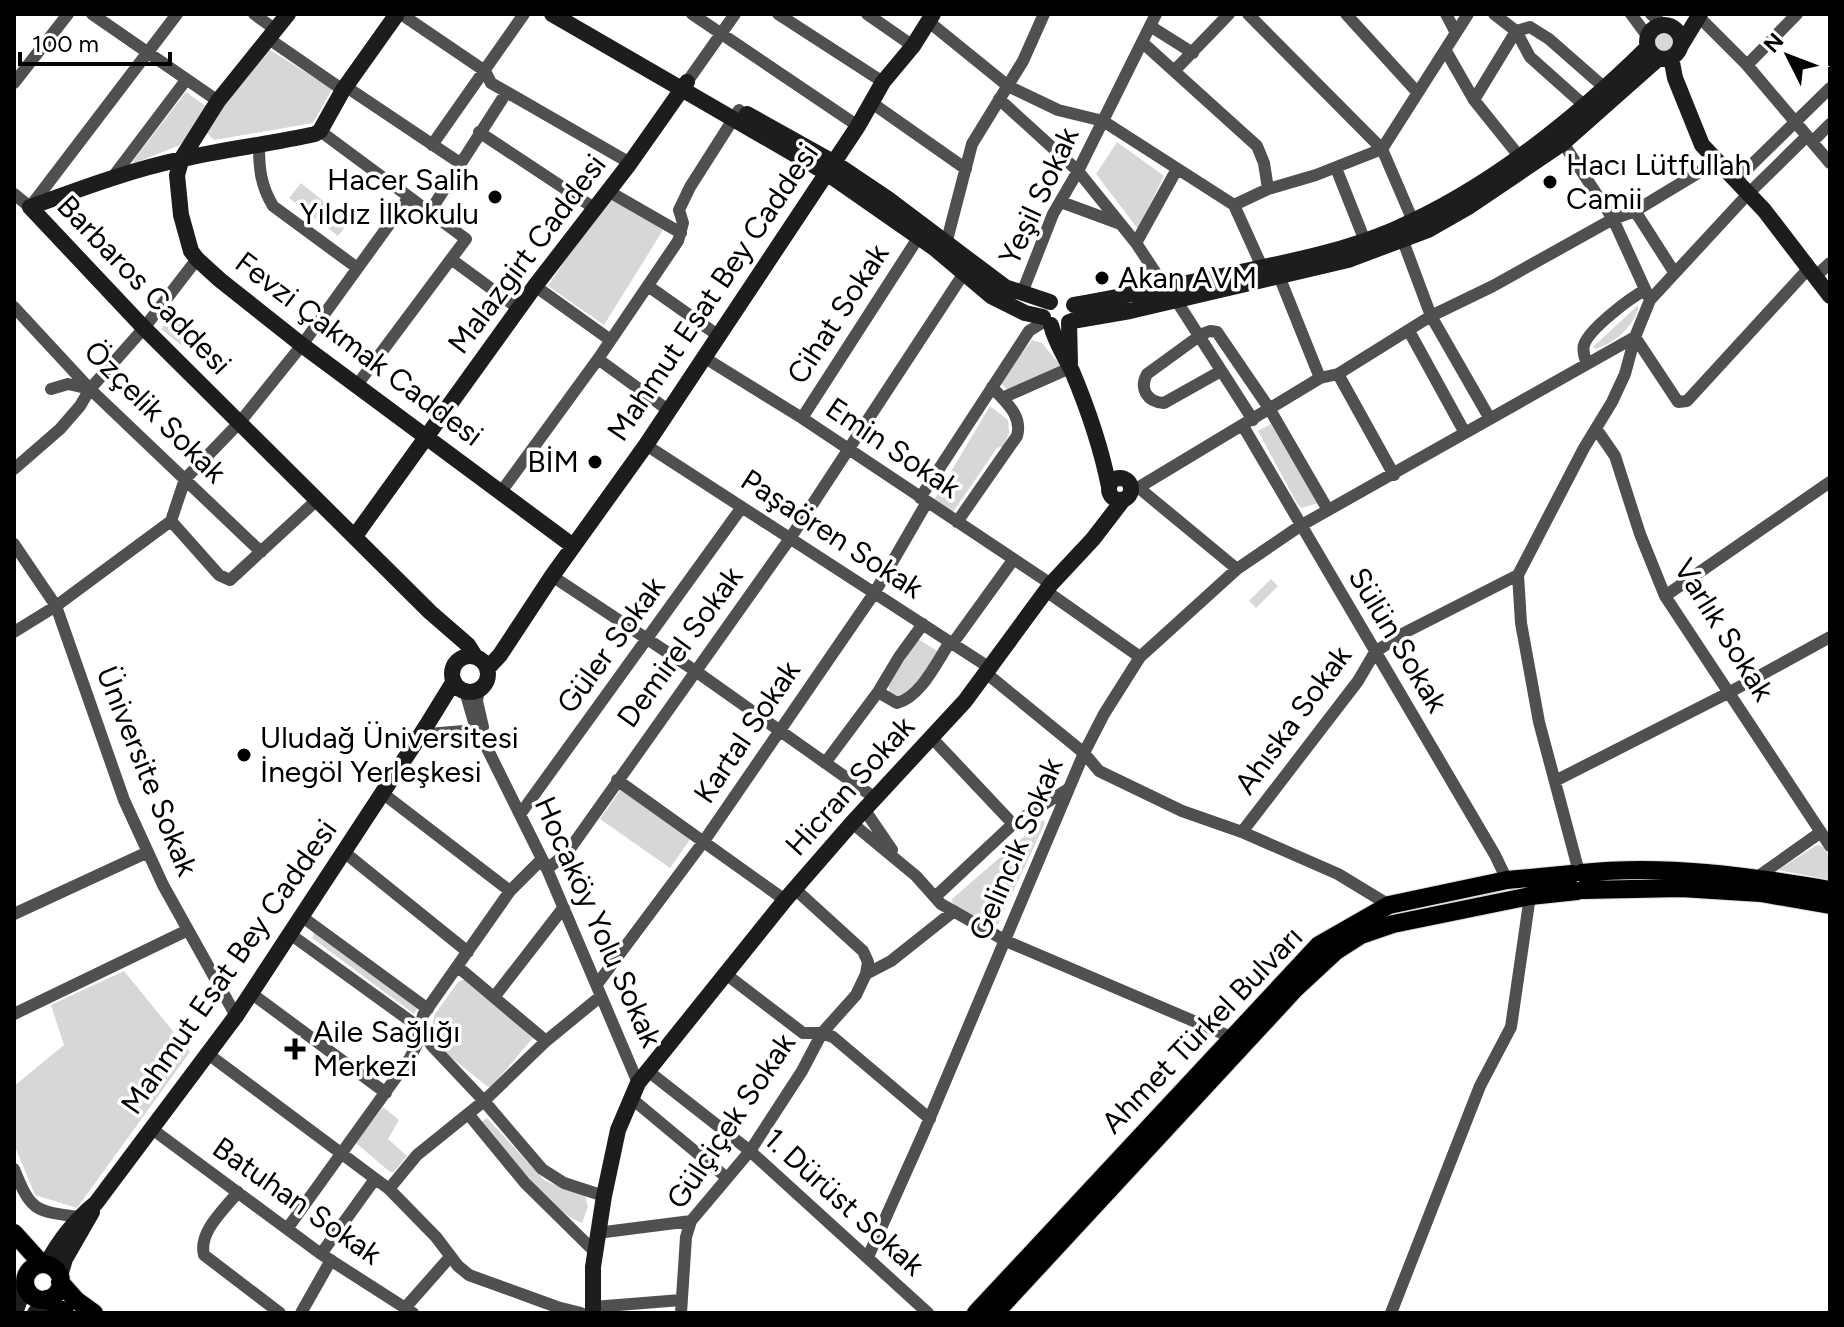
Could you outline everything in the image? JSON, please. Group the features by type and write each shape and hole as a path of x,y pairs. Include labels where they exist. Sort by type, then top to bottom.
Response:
{"main road":[{"path":"182,158 218,101 288,14"},
{"path":"320,131 344,88 399,14"},
{"path":"552,14 888,199 1005,287 1022,293 1047,316 1054,340 1070,368 1102,448 1123,490"},
{"path":"571,14 684,86"},
{"path":"829,167 852,191 991,296 1025,313 1072,316 1348,260 1428,230 1470,206 1563,143 1693,15"},
{"path":"1693,15 1661,22 1654,28 1702,145 1748,194 1830,296"},
{"name":"Mahmut Esat Bey Caddesi","path":"480,661 524,620 705,358 858,126 883,82 931,18"},
{"path":"1170,294 1365,241 1459,197 1586,107 1661,49 1677,32 1661,22"},
{"name":"Malazgirt Caddesi","path":"355,536 684,86"},
{"name":"Barbaros Caddesi","path":"320,131 259,147 182,158 112,178 30,207 144,328 430,612"},
{"name":"Fevzi Çakmak Caddesi","path":"182,158 177,175 181,215 191,251 197,259 302,345 573,546"},
{"path":"803,206 817,196 852,191"},
{"path":"1047,316 1061,300 1072,316 1070,368"},
{"name":"Hicran Sokak","path":"639,1084 790,895 965,701 1049,588 1093,539 1123,490"},
{"path":"404,759 463,684 486,680 480,661 468,645 430,612"},
{"path":"430,612 454,653 463,684"},
{"path":"404,759 429,734 463,684 459,659 480,661"},
{"name":"Mahmut Esat Bey Caddesi","path":"96,1203 236,1016 404,759"},
{"name":"Ahmet Türkel Bulvarı","path":"995,1313 1295,989 1336,951 1361,935 1393,924 1530,896 1618,869 1756,878 1830,890"},
{"name":"Ahmet Türkel Bulvarı","path":"976,1313 1319,945 1389,905 1507,880 1579,880 1761,893 1830,905"},
{"path":"589,1311 597,1233 618,1130 639,1084"},
{"path":"41,1306 56,1293 52,1272 58,1243 79,1217 96,1203"},
{"path":"52,1272 65,1259 96,1203"},
{"path":"14,1233 76,1300 94,1313"},
{"path":"15,1313 21,1276 31,1268 52,1272"},
{"path":"21,1276 41,1306 65,1313"}],"street":[{"path":"16,77 68,14"},
{"path":"92,14 218,101"},
{"path":"14,194 30,207 177,14"},
{"path":"254,14 272,34 344,88 460,163"},
{"path":"399,14 485,71 491,83 506,93 630,163"},
{"path":"432,145 524,14"},
{"path":"692,14 858,126"},
{"path":"684,86 735,14"},
{"path":"778,14 883,82"},
{"path":"867,14 913,46"},
{"path":"946,244 972,144 1023,61 1044,14"},
{"path":"1174,71 1229,14"},
{"path":"1248,14 1382,149 1413,221"},
{"path":"1346,14 1417,92"},
{"path":"1446,14 1456,33"},
{"path":"1234,205 1268,189 1336,168 1382,149 1468,14"},
{"path":"1494,14 1516,31 1530,57 1586,107"},
{"path":"1631,14 1661,49"},
{"path":"1747,65 1797,14"},
{"path":"1693,15 1747,65 1830,163"},
{"path":"931,18 1008,86 1058,110 1103,121 1234,205 1262,267"},
{"path":"1153,20 1193,53"},
{"name":"Yeşil Sokak","path":"1022,293 1061,202 1153,20"},
{"path":"1474,100 1516,31 1530,27 1606,89"},
{"path":"1143,43 1257,146 1264,163 1268,189"},
{"path":"1446,51 1474,100 1519,156"},
{"path":"112,178 186,80"},
{"path":"1735,181 1830,88"},
{"path":"429,213 506,93"},
{"name":"Sülün Sokak","path":"999,99 1078,171 1136,243 1199,336 1221,371 1300,526 1507,880"},
{"path":"872,103 966,169"},
{"path":"501,492 648,286 681,233 683,223 679,210 690,187 737,114"},
{"path":"1579,880 1539,722 1521,623 1518,575 1625,374 1648,295 1748,194 1830,124"},
{"path":"320,131 466,239 357,385"},
{"path":"479,132 594,208"},
{"path":"1563,143 1613,219 1648,295"},
{"path":"259,147 259,172 265,193 273,206 356,267"},
{"path":"1237,569 1123,490 1248,423 1320,378 1338,374 1431,316 1493,286 1613,219 1635,211 1716,162"},
{"path":"1336,168 1365,241"},
{"path":"1136,243 1177,169"},
{"path":"608,191 681,233"},
{"path":"14,632 56,606 171,521 185,479 240,422 302,345 409,197"},
{"path":"1061,202 1121,224"},
{"path":"1635,211 1674,272"},
{"name":"Cihat Sokak","path":"802,418 918,238"},
{"path":"1403,241 1431,316 1490,419"},
{"path":"14,469 60,429 197,259"},
{"path":"451,259 519,309"},
{"path":"1635,337 1678,402 1687,401 1812,272 1830,263"},
{"name":"Demirel Sokak","path":"287,1229 410,1058 428,1009 510,891 545,864 567,853 791,537 964,273"},
{"path":"1279,276 1320,378"},
{"path":"535,286 609,339"},
{"path":"648,286 719,336"},
{"path":"1587,364 1583,351 1587,339 1633,296 1648,295"},
{"name":"Özçelik Sokak","path":"14,307 90,389 261,552"},
{"name":"Kartal Sokak","path":"389,1189 417,1155 469,1115 600,990 875,592 924,500 992,387 1029,331 1047,316"},
{"path":"1221,371 1164,403 1154,402 1146,395 1143,382 1147,374 1199,336 1210,331 1220,334 1269,408 1328,510"},
{"path":"1409,331 1465,433"},
{"name":"Gelincik Sokak","path":"868,1257 930,1119 1084,753 1140,657 1237,569 1300,526 1635,337"},
{"name":"Emin Sokak","path":"705,358 802,418 1013,560 1140,657"},
{"path":"598,359 668,410"},
{"path":"1002,398 1070,368"},
{"path":"1338,374 1394,475"},
{"path":"51,389 68,384 90,389"},
{"path":"957,522 1017,436 1019,426 1016,415 992,387"},
{"name":"Varlık Sokak","path":"1597,430 1615,456 1640,534 1665,596 1830,846"},
{"name":"Paşaören Sokak","path":"646,445 952,643 1084,753 1099,771 1182,811 1242,832 1338,874 1389,905"},
{"path":"1665,596 1830,482"},
{"path":"171,521 226,580 230,580 318,499"},
{"name":"Güler Sokak","path":"521,813 742,507"},
{"name":"Üniversite Sokak","path":"14,544 56,606 124,800 188,930 236,1016"},
{"path":"878,692 897,703 913,695 1013,560"},
{"name":"Ahıska Sokak","path":"1242,832 1358,681 1375,652 1404,633 1518,575"},
{"path":"552,576 694,670 825,763 870,804 900,862"},
{"path":"825,763 878,692 923,624"},
{"path":"1555,781 1830,637"},
{"name":"Hocaköy Yolu Sokak","path":"463,684 467,705 545,864 639,1084"},
{"path":"429,734 464,731 484,739"},
{"path":"931,737 1013,824"},
{"path":"617,780 704,841 790,895 863,951 868,962 866,974"},
{"path":"935,897 1013,824 1068,789"},
{"path":"381,792 510,891"},
{"path":"852,823 900,862 941,904 1006,941 1231,1037"},
{"path":"1756,878 1821,832"},
{"path":"14,914 148,852"},
{"path":"344,852 468,952"},
{"path":"1391,1313 1480,1086 1511,1027 1530,896"},
{"path":"495,996 564,907"},
{"name":"Gülçiçek Sokak","path":"681,1306 686,1237 691,1221 750,1151 802,1071 822,1033 856,995 866,974 891,961 954,911"},
{"path":"301,916 428,1009"},
{"path":"14,1014 188,930"},
{"path":"290,934 420,1028 432,1046 542,1169 564,1183 604,1196"},
{"path":"458,967 546,1041"},
{"path":"727,975 803,1033 822,1033 833,1037 930,1119"},
{"path":"251,993 386,1093"},
{"path":"208,1054 389,1189 469,1275 557,1307 589,1311 681,1306"},
{"path":"639,1084 727,1178"},
{"name":"1. Dürüst Sokak","path":"639,1084 750,1151 928,1313"},
{"path":"469,1115 525,1183 595,1252"},
{"name":"Batuhan Sokak","path":"152,1129 326,1257 409,1310"},
{"path":"14,1169 26,1199 37,1209 79,1217"},
{"path":"301,1313 326,1257 375,1179"},
{"path":"238,1192 205,1235 202,1246 204,1255 280,1313"},
{"path":"597,1233 691,1221"},
{"path":"409,1310 450,1257"}],"shaded area":[{"path":"1661,32 1669,32 1675,42 1669,52 1661,52 1655,46 1655,38"},
{"path":"267,48 332,89 313,123 214,140 205,131"},
{"path":"186,92 210,109 180,145 135,163 133,161"},
{"path":"1117,142 1164,176 1138,229 1096,174"},
{"path":"301,183 349,222 338,236 289,198"},
{"path":"608,196 663,230 604,325 548,286"},
{"path":"1637,306 1636,316 1622,334 1602,346 1593,347"},
{"path":"174,313 193,330 181,345 161,329"},
{"path":"1032,340 1042,343 1061,366 1009,391 1000,383"},
{"path":"990,406 1008,420 1009,433 1004,446 997,448 953,512 934,500"},
{"path":"1271,424 1318,503 1302,508 1298,505 1258,431"},
{"path":"1271,579 1278,586 1256,608 1249,601"},
{"path":"918,639 939,652 906,697 901,698 889,692 889,685"},
{"path":"621,789 691,838 670,868 600,819"},
{"path":"1043,820 1045,823 998,924 953,906 952,899"},
{"path":"1817,845 1824,847 1830,858 1830,880 1778,870"},
{"path":"315,932 418,1008 414,1014 312,938"},
{"path":"124,971 190,1052 77,1208 35,1195 14,1144 14,1086 64,1045 51,1005"},
{"path":"465,979 533,1038 488,1087 438,1047 431,1029 435,1014 458,982"},
{"path":"383,1107 399,1120 388,1139 407,1156 394,1172 390,1172 356,1143"},
{"path":"487,1118 545,1181 585,1195 588,1207 582,1223 568,1216 541,1193 482,1122"}],"place":[{"name":"Hacı Lütfullah Camii","path":"1550,182"},
{"name":"Hacer Salih Yıldız İlkokulu","path":"495,197"},
{"name":"Akan AVM","path":"1102,278"},
{"name":"BİM","path":"595,462"},
{"name":"Uludağ Üniversitesi İnegöl Yerleşkesi","path":"244,755"},
{"name":"Aile Sağlığı Merkezi","path":"295,1049"}]}
